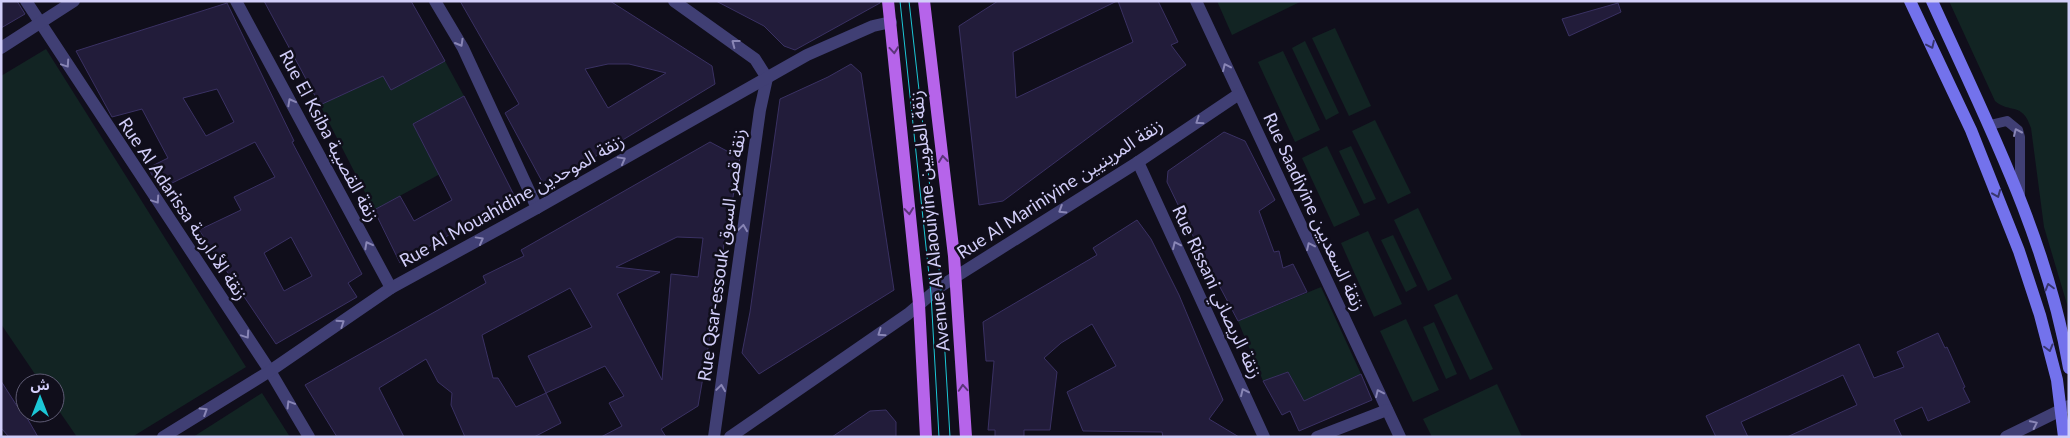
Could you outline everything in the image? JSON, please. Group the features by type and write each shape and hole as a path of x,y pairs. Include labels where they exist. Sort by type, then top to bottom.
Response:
{"main road":[{"name":"Avenue Al Alaouiyine زنقة العلويين","path":"888,1 919,304 926,437"},
{"name":"Avenue Al Alaouiyine زنقة العلويين","path":"924,1 956,277 966,437"}],"street":[{"name":"Rue Al Adarissa زنقة الأدارسة","path":"26,1 39,24 270,371 309,437"},
{"path":"1,48 74,1"},
{"name":"Rue El Ksiba زنقة القصيبة","path":"236,1 391,288"},
{"path":"435,1 464,48 537,208"},
{"path":"674,1 756,59 767,78"},
{"name":"Rue Saadiyine زنقة السعديين","path":"1196,1 1400,437"},
{"path":"1910,1 1971,130 2030,284 2065,407 2064,437"},
{"path":"1932,1 1990,125 2020,198 2050,290 2069,368"},
{"name":"Rue Al Mouahidine زنقة الموحدين","path":"163,437 270,371 391,288 537,208 807,54 873,26 891,22"},
{"name":"Rue Qsar-essouk زنقة قصر السوق","path":"714,437 760,110 767,78"},
{"name":"Rue Al Mariniyine زنقة المرينيين","path":"730,437 908,314 940,286 1138,162 1239,94"},
{"path":"1971,130 1990,125"},
{"name":"Rue Rissani زنقة الريصاني","path":"1138,162 1264,437"},
{"path":"2006,437 2039,422 2065,407"},
{"path":"1317,437 1387,410"}],"lane":[{"path":"1990,125 2007,121 2018,130 2020,138 2020,198"}],"shaded area":[{"path":"1217,1 1302,1 1232,35"},
{"path":"1949,1 2069,1 2069,311 2044,227 2031,128 2024,114 2020,111 2000,105 1995,101"},
{"path":"1335,28 1371,106 1349,116 1312,38"},
{"path":"1305,41 1339,113 1326,120 1292,48"},
{"path":"46,49 246,367 132,437 77,437 65,420 65,373 34,373 1,324 1,76"},
{"path":"1283,51 1320,130 1295,142 1258,62"},
{"path":"445,61 464,96 413,124 440,174 374,210 320,105 383,76 391,90"},
{"path":"1375,120 1411,193 1388,204 1352,131"},
{"path":"1327,146 1360,215 1334,227 1302,158"},
{"path":"1351,146 1376,199 1364,204 1339,151"},
{"path":"1418,208 1452,279 1428,291 1394,220"},
{"path":"1368,231 1402,304 1374,317 1341,243"},
{"path":"1393,235 1417,286 1406,292 1381,240"},
{"path":"1321,287 1361,374 1304,401 1288,372 1263,381 1238,321"},
{"path":"1457,294 1493,369 1470,380 1434,305"},
{"path":"1406,319 1439,390 1413,402 1380,331"},
{"path":"1434,322 1457,374 1446,379 1423,327"},
{"path":"1497,384 1522,437 1432,437 1423,419"},
{"path":"262,393 290,437 193,437"}],"building":[{"path":"1,1 17,1 25,14 1,28"},
{"path":"264,1 411,1 445,61 391,90 383,76 320,105"},
{"path":"460,1 610,1 712,66 715,84 583,164 544,185 505,113 519,104","holes":["608,64 629,64 666,73 608,108 585,69"]},
{"path":"716,1 880,1 880,3 795,50 784,46 764,26"},
{"path":"998,1 1117,1 1013,52 1016,98 1133,42 1118,1 1158,1 1178,42 1171,45 1186,65 1003,201 979,205 959,26"},
{"path":"227,3 294,141 292,142 362,274 348,283 357,297 276,344 199,230 241,210 234,197 275,177 255,142 160,189 148,168 168,158 142,109 112,117 76,51","holes":["217,89 234,122 206,136 183,98","291,237 312,276 284,291 264,253"]},
{"path":"1618,3 1621,12 1569,36 1562,19"},
{"path":"851,64 861,73 894,290 759,374 742,353 750,312 780,99"},
{"path":"464,96 517,201 449,235 400,263 374,210 400,196 414,221 452,200 413,124"},
{"path":"1224,132 1245,141 1275,200 1259,211 1274,252 1279,251 1283,268 1293,264 1307,292 1238,321 1167,182 1168,171"},
{"path":"710,142 740,158 728,225 726,225 720,279 698,406 661,429 666,437 601,437 622,426 609,403 624,396 605,366 546,393 561,423 534,437 465,437 451,405 452,393 438,382 426,359 379,388 404,437 337,437 305,385 486,283 483,276 524,256 521,250","holes":["677,237 703,238 698,277 671,274 662,380 617,294 660,272 616,267","570,288 592,327 528,356 546,393 516,407 498,378 493,378 482,335"]},
{"path":"1137,220 1151,239 1179,295 1223,400 1209,419 1239,437 1163,437 1162,432 1083,431 1067,392 1116,366 1092,324 1061,343 1044,358 1057,372 1050,430 1024,430 1024,437 995,437 995,430 988,430 994,361 986,361 983,322 1097,255 1093,248"},
{"path":"1938,333 1945,348 1947,347 1970,402 1928,421 1922,407 1894,420 1902,437 1787,437 1857,405 1843,375 1741,422 1748,437 1716,437 1706,416 1859,344 1874,378 1904,367 1897,352"},
{"path":"1288,372 1304,401 1361,374 1372,400 1299,431 1290,411 1282,415 1263,381"},
{"path":"1,381 15,403 15,423 30,423 38,437 9,437 1,428"},
{"path":"886,410 896,422 896,437 832,437 870,411"}],"tram line":[{"path":"900,1 931,294 939,437"},
{"path":"909,1 941,286 950,437"}]}
